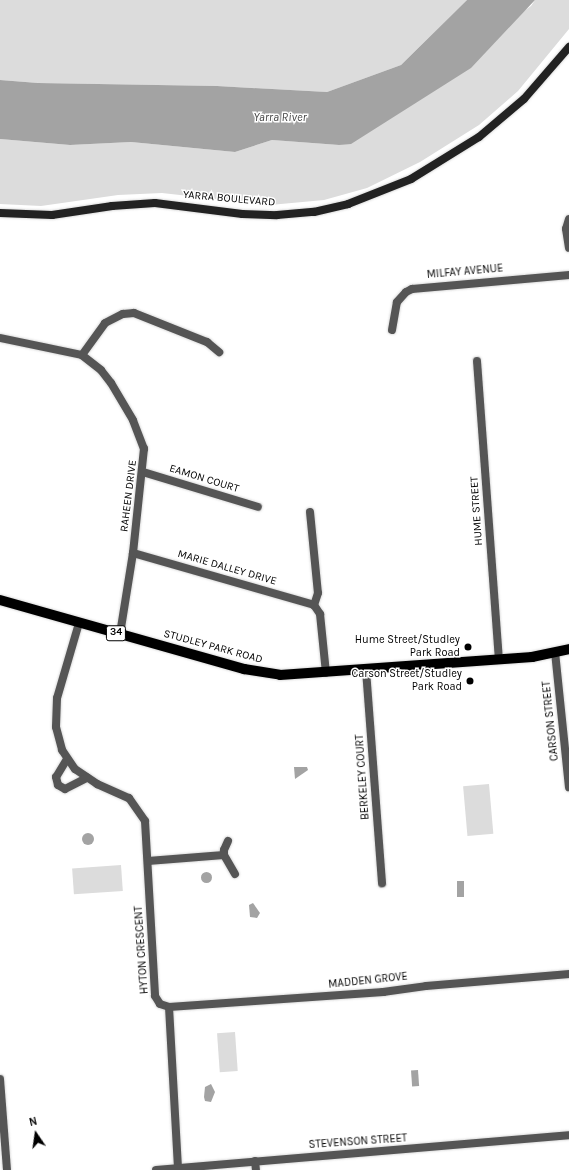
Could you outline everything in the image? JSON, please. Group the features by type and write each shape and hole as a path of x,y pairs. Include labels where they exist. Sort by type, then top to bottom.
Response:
{"main road":[{"name":"YARRA BOULEVARD","path":"0,213 52,215 118,206 155,203 242,214 277,215 314,212 348,204 411,180 479,137 524,99 569,47"},
{"name":"STUDLEY PARK ROAD","path":"0,600 262,673 296,675 366,670 499,659 569,649"}],"street":[{"path":"569,219 566,230 569,248"},
{"name":"MILFAY AVENUE","path":"392,330 397,302 401,296 412,289 569,275"},
{"path":"82,355 105,323 123,314 134,313 207,342 219,352"},
{"name":"RAHEEN DRIVE","path":"0,338 82,355 101,370 133,420 144,449 143,472 133,553 120,634"},
{"name":"HUME STREET","path":"477,361 499,659"},
{"name":"EAMON COURT","path":"143,472 258,507"},
{"path":"310,512 318,593 314,605 320,614 326,673"},
{"name":"MARIE DALLEY DRIVE","path":"133,553 314,605"},
{"name":"HYTON CRESCENT","path":"79,622 55,708 58,739 68,759 86,778 121,793 136,806 145,821 155,996 160,1004 169,1007"},
{"name":"CARSON STREET","path":"555,652 569,787"},
{"name":"BERKELEY COURT","path":"366,670 382,883"},
{"path":"68,759 56,777 58,785 65,789 86,778"},
{"path":"228,841 224,850 224,855 235,874"},
{"path":"148,860 224,855"},
{"name":"MADDEN GROVE","path":"169,1007 383,992 426,986 569,974"},
{"path":"169,1007 178,1168"},
{"path":"0,1079 7,1170"},
{"name":"STEVENSON STREET","path":"156,1170 566,1137"},
{"path":"255,1161 256,1170"}],"shaded area":[{"path":"0,0 467,0 401,65 327,92 217,86 38,83 0,80"},
{"path":"535,0 569,0 569,29 518,91 479,125 420,162 367,188 324,200 270,205 162,193 118,195 41,206 0,204 0,139 70,145 131,142 235,152 272,140 339,145 531,6"},
{"path":"489,784 493,834 467,836 463,786"},
{"path":"121,865 123,891 74,894 72,868"},
{"path":"235,1032 238,1071 220,1072 217,1033"}],"water":[{"name":"Yarra River","path":"467,0 535,0 471,68 351,144 339,145 272,140 235,152 131,142 70,145 0,139 0,80 38,83 217,86 327,92 401,65"},
{"path":"294,767 307,767 308,770 295,779"},
{"path":"86,833 90,833 94,839 90,845 86,845 82,841 82,837"},
{"path":"206,871 210,873 212,877 210,881 206,883 202,881 200,877 202,873"},
{"path":"457,881 464,881 464,897 457,897"},
{"path":"253,903 260,913 257,918 250,917 249,905"},
{"path":"411,1070 418,1070 419,1086 412,1086"},
{"path":"211,1084 215,1092 211,1102 205,1101 205,1087"}],"place":[{"name":"Hume Street/Studley Park Road","path":"468,647"},
{"name":"Carson Street/Studley Park Road","path":"470,681"}]}
